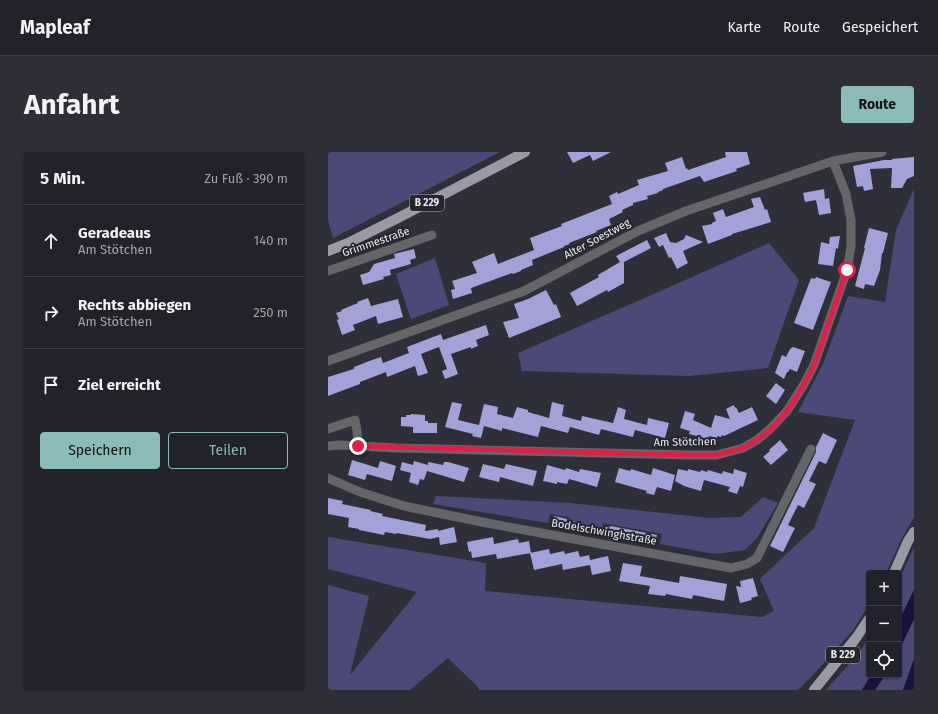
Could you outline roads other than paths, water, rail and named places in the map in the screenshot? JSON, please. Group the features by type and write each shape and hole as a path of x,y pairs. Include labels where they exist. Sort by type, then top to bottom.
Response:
{"main road":[{"name":"Grimmestraße","path":"328,251 348,243 398,218 525,152"},
{"path":"895,570 914,532"},
{"name":"B 229","path":"814,690 866,623"}],"street":[{"name":"Alter Soestweg","path":"328,361 524,291 638,231 663,220 834,162 882,152"},
{"name":"Am Stötchen","path":"328,446 339,445 691,455 717,455 743,448 770,430 787,411 803,386 814,365 847,270 851,247 851,220 846,194 834,162"},
{"name":"Grimmestraße","path":"328,271 432,235"},
{"path":"328,429 355,420 358,430 358,446"},
{"name":"Bodelschwinghstraße","path":"328,478 360,492 404,506 487,523 731,568 747,564 757,558 811,449"}]}
